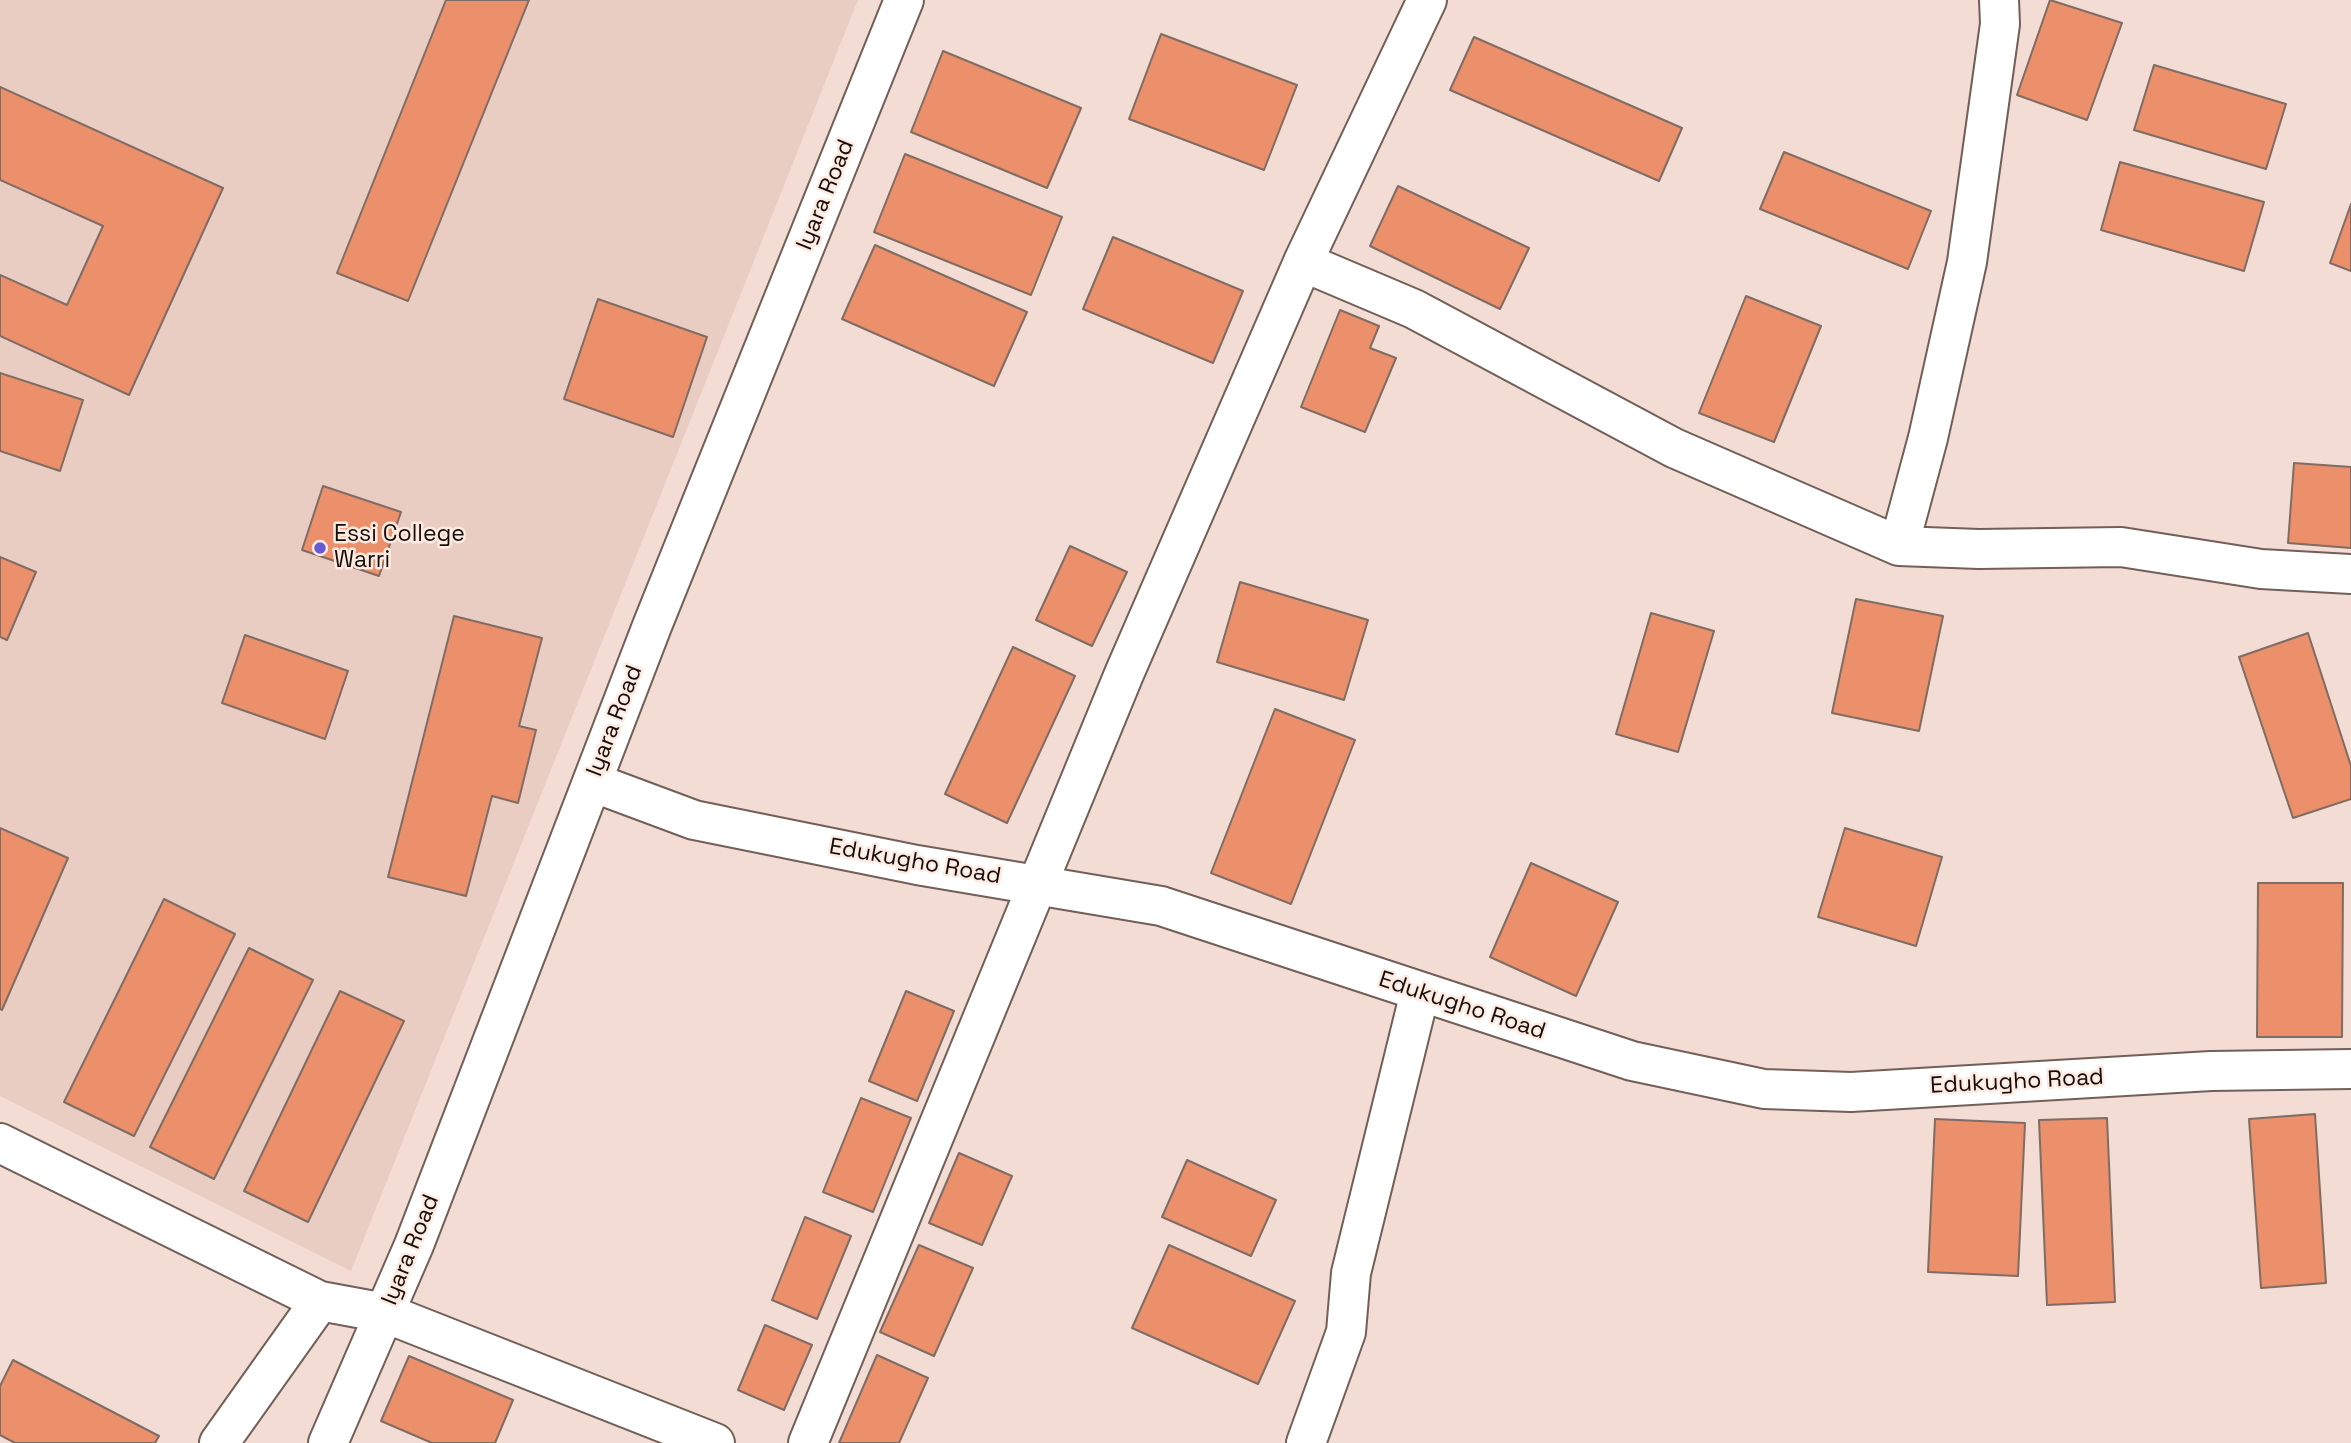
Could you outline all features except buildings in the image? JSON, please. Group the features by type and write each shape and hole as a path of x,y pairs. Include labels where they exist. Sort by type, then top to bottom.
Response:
{"street":[{"name":"Iyara Road","path":"328,1443 419,1232 592,782 904,0"},
{"path":"808,1443 1036,883 1303,262 1427,0"},
{"path":"1899,547 1928,438 1967,262 2000,24 1999,0"},
{"path":"1303,262 1414,309 1674,448 1829,519 1899,547 2121,547 2261,569 2351,574"},
{"name":"Edukugho Road","path":"592,782 694,820 917,865 1161,906 1632,1062 1764,1089 1851,1092 2211,1071 2351,1069"},
{"path":"1306,1443 1346,1332 1351,1273 1420,992"},
{"path":"0,1143 320,1301 385,1313 715,1443"},
{"path":"219,1443 320,1301"}],"shaded area":[{"name":"Essi College Warri","path":"0,0 858,0 351,1271 0,1096"}],"place":[{"name":"Essi College Warri","path":"320,548"}]}
